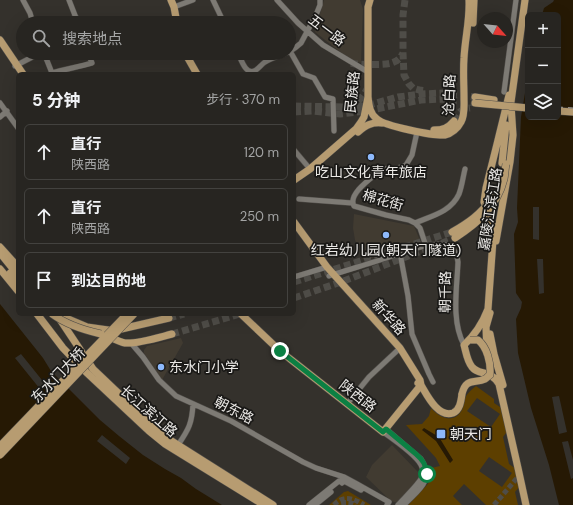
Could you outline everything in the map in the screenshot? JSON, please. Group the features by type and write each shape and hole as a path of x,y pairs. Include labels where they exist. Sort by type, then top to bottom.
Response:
{"main road":[{"name":"民族路","path":"296,179 310,169 359,125 365,113 368,97 368,7 370,0"},
{"name":"沧白路","path":"381,123 417,132 445,135 454,130 461,123 464,113 464,58 469,20 469,0"},
{"path":"468,56 473,21 474,0"},
{"name":"嘉陵江滨江路","path":"467,342 484,318 488,309 494,240 492,225 484,202 486,188 498,144 521,0"},
{"name":"嘉陵江滨江路","path":"506,93 502,163 499,180 495,191 485,208 453,235 471,228 490,209 499,194 504,179 525,0"},
{"path":"174,3 176,16"},
{"path":"174,3 178,16"},
{"path":"0,40 19,72"},
{"path":"0,45 21,72"},
{"path":"189,60 197,72"},
{"path":"191,60 197,72"},
{"path":"368,97 371,112 373,116 381,123 404,124 433,130 442,130 450,126 454,121"},
{"path":"525,103 473,102 525,108"},
{"name":"嘉陵江滨江路","path":"489,317 496,244 513,135 512,106"},
{"path":"561,106 573,107"},
{"path":"561,111 573,112"},
{"name":"民族路","path":"296,184 364,127 372,123 381,123"},
{"path":"492,225 496,226 499,222"},
{"name":"新华路","path":"296,225 324,268"},
{"name":"新华路","path":"296,232 324,268 399,350 420,380 420,384 434,406 439,410 449,414 455,412 459,407 463,391 468,383 485,379 490,375 491,368 487,353"},
{"path":"0,247 16,266"},
{"path":"0,253 16,273"},
{"path":"0,260 16,280"},
{"path":"0,269 16,289"},
{"name":"长江滨江路","path":"40,316 63,348 87,373 148,430 165,444 264,505"},
{"path":"55,316 61,321 78,328 106,334 169,318"},
{"name":"长江滨江路","path":"58,316 93,369 153,426 170,440 272,505"},
{"path":"60,316 106,334 124,343 154,339 172,334"},
{"path":"106,334 120,316"},
{"name":"东水门大桥","path":"0,446 125,316"},
{"name":"东水门大桥","path":"0,455 106,334 131,316"},
{"path":"106,334 136,316"},
{"name":"陕西路","path":"244,316 280,351 383,429"},
{"name":"陕西路","path":"249,316 284,349 348,402"},
{"path":"487,353 486,326 489,317"},
{"name":"朝千路","path":"489,317 491,339 502,381 526,505"},
{"path":"467,342 480,341 484,345 487,353"},
{"name":"朝千路","path":"467,342 467,359 474,370 493,376 499,384 520,475 529,505"},
{"path":"486,373 496,368 497,365"},
{"path":"383,429 420,384"}],"street":[{"path":"23,0 31,16"},
{"path":"69,0 75,16"},
{"path":"174,3 193,0"},
{"path":"213,0 221,16"},
{"name":"五一路","path":"277,0 292,16"},
{"path":"296,47 301,42 316,15 320,5 320,0"},
{"path":"506,93 516,0"},
{"name":"五一路","path":"296,21 323,45 368,72"},
{"path":"16,66 27,60"},
{"path":"47,60 52,72"},
{"path":"55,72 92,63 91,60"},
{"path":"241,60 245,68 252,72 263,63 270,60"},
{"path":"293,60 303,74 314,78 325,97 333,99 334,131"},
{"path":"0,103 16,125"},
{"path":"0,117 7,111"},
{"name":"棉花街","path":"417,132 412,155 406,165 398,168 384,168 381,170 355,193 352,204 354,206 415,223 420,228 426,246"},
{"path":"296,152 310,169"},
{"path":"415,223 443,212 454,202 459,195 465,169"},
{"path":"299,199 352,204"},
{"name":"朝千路","path":"331,275 426,246 437,244 448,246 454,249 458,256 456,298 457,326 467,342"},
{"path":"400,253 408,296 412,334 433,382"},
{"path":"296,276 324,268"},
{"name":"朝东路","path":"131,342 159,380 176,396 231,421 303,462 344,479 387,505"},
{"path":"348,402 369,377 399,350"},
{"path":"178,445 187,432 192,418 193,404"},
{"name":"陕西路","path":"383,429 414,457 421,465 422,470 420,481 398,505"},
{"name":"陕西路","path":"383,429 421,458 426,469 427,474 425,483 404,505"},
{"path":"309,505 344,479"},
{"path":"315,505 344,479"}],"shaded area":[{"path":"324,0 360,0 363,9 361,63 349,59 315,32"},
{"path":"554,0 573,0 573,505 559,505 549,465 531,408 518,353 516,319 522,302 516,293 514,234 518,222 517,208 521,117 525,93 525,120 561,120 561,12 543,12 544,8"},
{"name":"红岩幼儿园(朝天门隧道)","path":"354,214 414,226 421,243 364,260 355,240 353,228"},
{"path":"0,304 43,358 51,371 100,420 143,455 222,505 0,505"},
{"name":"东水门小学","path":"181,338 183,343 162,380 144,353 144,350 147,346"},
{"path":"476,386 494,399 494,403 503,409 508,430 503,437 509,464 516,469 520,486 515,492 518,505 486,505 464,484 453,496 462,505 408,505 431,479 431,468 440,466 436,458 406,425 422,424 429,416 431,408 437,414 445,418 453,418 460,413 466,396","holes":["477,398 500,414 491,427 467,411","489,457 512,473 502,487 479,471"]},
{"path":"424,428 439,437 453,460 450,463 436,441 422,430"},
{"path":"392,445 420,476 420,478 397,503 391,501 366,477 372,465"},
{"path":"348,491 371,505 329,505 344,492"}],"pier":[{"path":"533,207 539,207 539,240 533,239"},
{"path":"537,259 543,259 544,293 539,294"},
{"path":"21,354 46,385 40,389 15,358"},
{"path":"559,396 567,432 559,434 552,397"},
{"path":"102,435 130,458 126,464 97,441"},
{"path":"568,441 573,460 573,478 571,479 562,442"}],"tunnel":[{"path":"405,0 403,15 404,75 413,88 426,91"},
{"path":"351,63 386,64 396,61 403,53"},
{"path":"349,106 356,103 368,87"},
{"path":"296,106 365,106 398,97 421,94 444,93 475,97"},
{"path":"296,112 312,111 340,114 366,111 421,100 443,99 475,103"},
{"path":"454,121 460,112 464,109 470,108"},
{"path":"296,281 452,232"},
{"path":"296,297 341,282 455,238"},
{"path":"169,318 176,316"},
{"path":"172,334 233,316"},
{"path":"494,505 518,477"},
{"path":"334,505 345,499 353,499 364,505"},
{"path":"341,503 348,502 356,505"}],"railway":[{"path":"477,101 525,106"},
{"path":"561,107 573,108"},
{"path":"0,453 107,341"}],"place":[{"name":"吃山文化青年旅店","path":"371,157"},
{"name":"红岩幼儿园(朝天门隧道)","path":"386,235"},
{"name":"东水门小学","path":"161,367"},
{"name":"朝天门","path":"441,434"}],"route":[{"path":"280,351 383,432 386,429 421,458 425,464 427,474"}]}
